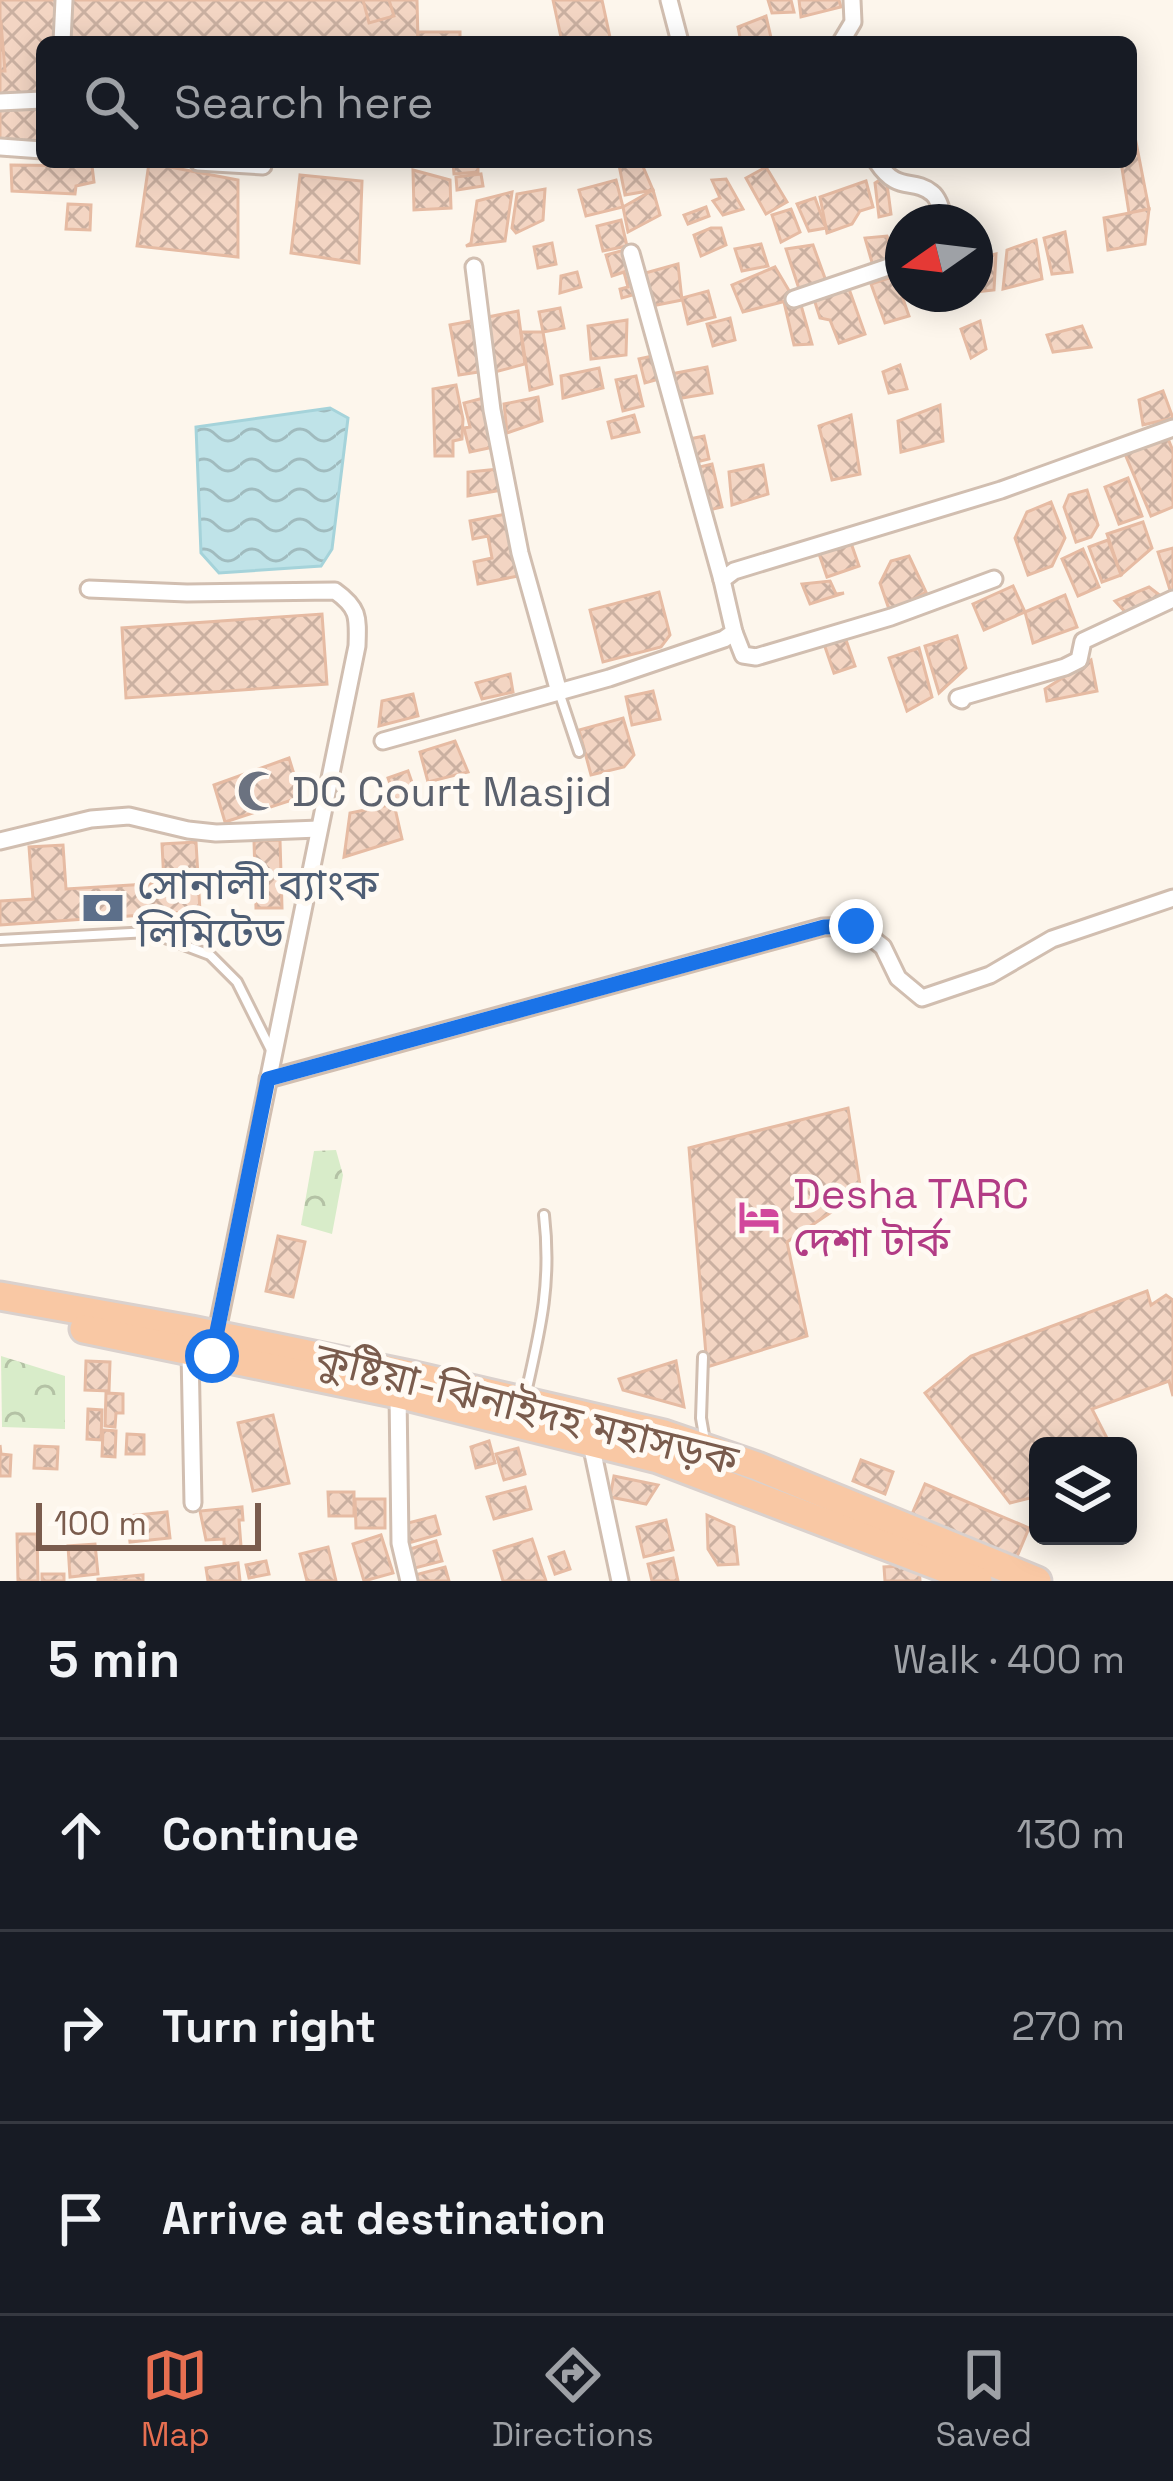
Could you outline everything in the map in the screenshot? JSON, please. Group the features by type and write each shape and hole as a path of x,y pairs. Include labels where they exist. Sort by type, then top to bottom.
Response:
{"highway":[{"name":"কুষ্টিয়া-ঝিনাইদহ মহাসড়ক","path":"0,1297 398,1394 706,1448 1037,1581"},
{"name":"কুষ্টিয়া-ঝিনাইদহ মহাসড়ক","path":"0,1311 206,1348 415,1376 524,1402 658,1459 978,1581"}],"street":[{"path":"62,36 64,0"},
{"path":"669,0 678,36"},
{"path":"845,36 853,22 852,0"},
{"path":"0,102 36,100"},
{"path":"0,147 36,150"},
{"path":"881,168 896,182 929,190 939,204"},
{"path":"631,253 743,655 756,657 891,617 994,579"},
{"path":"474,267 492,410 516,532 559,692"},
{"path":"794,299 885,268"},
{"path":"722,580 734,571 1000,490 1173,428"},
{"path":"89,590 335,591 352,603 358,620 357,646 268,1079 206,1348 193,1503"},
{"path":"962,700 958,698 1065,667 1078,660 1084,641 1173,599"},
{"path":"383,741 559,692 734,632"},
{"path":"0,841 91,819 129,816 216,832 319,829"},
{"path":"268,1079 824,927 856,926 883,946 898,978 922,998 991,975 1052,939 1173,898"},
{"path":"398,1394 400,1543 409,1581"},
{"path":"593,1430 620,1581"}],"lane":[{"path":"559,692 579,752"},
{"path":"0,940 149,932 210,955 237,982 273,1054"},
{"path":"524,1402 544,1316 548,1247 544,1215"},
{"path":"703,1357 701,1418 706,1448"}],"green space":[{"path":"336,1150 343,1175 332,1234 301,1225 314,1151"},
{"path":"1,1356 65,1376 65,1429 2,1427"}],"water":[{"path":"330,408 348,418 332,549 321,566 219,573 201,553 196,427"}],"building":[{"path":"0,0 417,0 418,36 36,36 36,146 0,143"},
{"path":"363,0 389,0 394,16 369,23"},
{"path":"553,0 602,0 610,36 561,36"},
{"path":"768,0 791,0 794,12 772,13"},
{"path":"799,0 839,0 841,7 801,17"},
{"path":"766,16 771,36 740,36 738,27"},
{"path":"1,23 5,71 0,71"},
{"path":"418,32 460,32 460,36 418,36"},
{"path":"1137,147 1149,209 1129,213 1122,168 1137,168"},
{"path":"11,165 92,168 94,182 76,186 75,194 12,191"},
{"path":"148,168 238,180 238,257 137,246"},
{"path":"454,168 478,168 478,172 454,174"},
{"path":"620,168 644,168 653,190 625,195"},
{"path":"767,168 787,202 766,214 746,178"},
{"path":"413,170 450,180 451,208 414,210"},
{"path":"481,174 483,186 457,190 456,177"},
{"path":"300,175 362,181 359,263 291,253"},
{"path":"886,176 890,204 885,204 885,216 879,217 875,183"},
{"path":"726,179 743,209 723,215 713,201 720,198 712,180"},
{"path":"616,180 623,207 586,216 579,190"},
{"path":"866,181 873,207 860,211 852,224 827,233 820,197"},
{"path":"545,189 543,220 516,233 512,228 517,194"},
{"path":"653,190 660,215 628,232 623,207"},
{"path":"512,192 505,241 466,246 471,243 477,201"},
{"path":"815,198 826,228 809,231 797,204"},
{"path":"68,204 91,205 90,230 66,229"},
{"path":"706,207 709,216 688,224 684,215"},
{"path":"791,209 800,232 781,242 772,215"},
{"path":"1149,209 1145,244 1108,250 1104,218"},
{"path":"621,220 627,246 603,251 597,226"},
{"path":"721,228 726,245 701,256 694,235"},
{"path":"1065,232 1072,272 1052,274 1044,238"},
{"path":"885,236 885,265 873,266 865,238"},
{"path":"1036,240 1042,279 1003,289 1007,250"},
{"path":"552,243 556,264 538,268 534,247"},
{"path":"761,244 768,266 742,271 735,249"},
{"path":"813,245 826,281 800,292 786,249"},
{"path":"628,249 640,293 622,298 620,289 628,287 624,272 612,276 606,255"},
{"path":"678,264 682,300 652,306 645,273"},
{"path":"775,267 794,299 743,312 732,285"},
{"path":"577,272 581,287 560,293 561,276"},
{"path":"885,279 885,312 908,312 909,316 885,323 871,284"},
{"path":"848,286 865,334 839,343 830,320 820,318 812,293"},
{"path":"708,291 715,317 688,324 682,298"},
{"path":"784,302 801,305 812,344 794,345"},
{"path":"560,308 564,328 543,332 539,312"},
{"path":"518,311 525,364 495,372 483,318"},
{"path":"730,318 735,340 713,346 707,324"},
{"path":"476,320 485,371 459,375 450,325"},
{"path":"627,320 626,355 591,359 588,326"},
{"path":"980,321 986,349 971,358 961,329"},
{"path":"1082,326 1091,347 1053,352 1047,335"},
{"path":"521,332 543,332 552,384 530,390"},
{"path":"657,355 663,378 645,383 639,359"},
{"path":"900,365 907,389 889,393 883,372"},
{"path":"707,367 712,393 676,399 671,374"},
{"path":"599,368 603,388 563,398 561,376"},
{"path":"636,376 643,406 623,411 616,380"},
{"path":"456,385 462,439 453,441 453,456 435,456 433,389"},
{"path":"1163,391 1173,418 1143,425 1139,400"},
{"path":"487,397 498,446 470,452 464,403"},
{"path":"538,397 542,421 507,433 504,404"},
{"path":"940,405 943,441 901,452 898,421"},
{"path":"634,415 639,432 612,438 608,422"},
{"path":"851,415 860,474 832,480 819,426"},
{"path":"704,436 709,459 681,466 675,442"},
{"path":"1167,436 1173,451 1173,507 1151,516 1125,454"},
{"path":"712,464 722,507 705,511 695,468"},
{"path":"763,465 768,494 732,505 729,472"},
{"path":"500,469 502,490 468,496 468,472"},
{"path":"1128,478 1142,516 1119,524 1105,487"},
{"path":"1087,490 1098,525 1091,537 1076,542 1064,507 1069,495"},
{"path":"1051,502 1065,538 1052,566 1028,575 1015,538 1027,512"},
{"path":"506,514 518,576 478,584 474,562 492,558 488,536 473,539 470,521"},
{"path":"1143,522 1152,548 1121,575 1107,534"},
{"path":"850,540 859,566 827,577 818,551"},
{"path":"1108,540 1121,575 1102,582 1089,547"},
{"path":"1173,548 1173,592 1171,593 1158,552"},
{"path":"1083,549 1099,587 1078,596 1062,559"},
{"path":"909,556 926,592 890,612 880,583 891,561"},
{"path":"830,581 836,594 844,593 810,604 802,584"},
{"path":"1013,586 1025,612 984,630 973,604"},
{"path":"1149,587 1162,597 1131,618 1115,601"},
{"path":"659,592 670,635 661,647 603,662 590,610"},
{"path":"1065,595 1077,627 1033,643 1025,612"},
{"path":"322,614 327,684 126,698 122,628"},
{"path":"957,636 966,668 939,693 925,646"},
{"path":"845,637 855,666 834,673 824,644"},
{"path":"919,648 932,697 907,711 889,658"},
{"path":"1091,660 1097,691 1047,701 1045,689"},
{"path":"510,674 513,692 482,699 476,683"},
{"path":"653,691 660,719 632,725 626,697"},
{"path":"413,694 418,716 379,726 382,701"},
{"path":"623,718 634,755 624,767 591,775 579,730"},
{"path":"455,741 468,772 428,782 420,752"},
{"name":"DC Court Masjid","path":"289,758 301,797 225,822 214,785"},
{"path":"408,771 416,794 396,801 388,778"},
{"path":"394,804 402,839 344,857 350,813"},
{"path":"280,840 282,908 256,908 254,841"},
{"path":"196,842 200,911 0,925 0,901 33,899 29,847 63,845 66,889 164,883 162,844"},
{"name":"Desha TARC দেশা টার্ক","path":"848,1108 861,1192 787,1242 807,1336 707,1367 689,1148"},
{"path":"278,1236 305,1242 293,1297 266,1291"},
{"path":"1147,1291 1151,1305 1166,1295 1173,1300 1173,1396 1169,1381 1092,1409 1106,1437 1029,1437 1029,1498 1010,1503 925,1393 971,1356"},
{"path":"86,1361 110,1362 109,1391 85,1390"},
{"path":"676,1361 684,1407 623,1390 619,1379"},
{"path":"106,1393 123,1394 123,1413 116,1413 115,1427 105,1426"},
{"path":"88,1409 102,1410 101,1440 87,1439"},
{"path":"273,1415 289,1483 253,1491 238,1423"},
{"path":"103,1430 116,1431 115,1457 102,1456"},
{"path":"127,1434 144,1435 144,1454 126,1454"},
{"path":"489,1441 495,1463 476,1468 471,1447"},
{"path":"0,1445 1,1454 11,1455 10,1476 0,1476"},
{"path":"35,1446 58,1447 57,1469 34,1468"},
{"path":"518,1448 525,1474 504,1480 496,1454"},
{"path":"861,1460 893,1472 885,1494 853,1481"},
{"path":"614,1476 658,1485 646,1504 610,1497"},
{"path":"925,1484 1029,1528 1016,1559 912,1514"},
{"path":"525,1487 531,1509 494,1519 487,1497"},
{"path":"328,1492 354,1492 354,1516 329,1516"},
{"path":"355,1499 385,1499 385,1528 356,1528"},
{"path":"242,1507 241,1546 224,1547 224,1539 206,1540 200,1511"},
{"path":"167,1512 170,1538 130,1542 127,1516"},
{"path":"707,1515 734,1527 738,1564 718,1565 708,1549"},
{"path":"435,1516 440,1534 409,1543 404,1524"},
{"path":"666,1520 673,1550 644,1557 637,1527"},
{"path":"17,1534 37,1534 38,1581 18,1581"},
{"path":"381,1535 393,1573 364,1581 353,1544"},
{"path":"532,1539 546,1581 503,1581 494,1551"},
{"path":"436,1541 442,1561 415,1568 410,1549"},
{"path":"95,1544 98,1574 70,1577 68,1546"},
{"path":"328,1547 336,1581 307,1581 300,1554"},
{"path":"564,1552 570,1569 555,1574 549,1557"},
{"path":"673,1558 678,1581 652,1581 648,1564"},
{"path":"266,1561 269,1574 249,1578 246,1565"},
{"path":"238,1563 240,1581 208,1581 206,1568"},
{"path":"919,1565 920,1581 885,1581 884,1567"},
{"path":"445,1567 449,1581 417,1581 415,1575"},
{"path":"42,1574 64,1574 64,1581 42,1581"},
{"path":"143,1575 143,1581 98,1581 98,1579"}],"place":[{"name":"DC Court Masjid","path":"258,791"},
{"name":"সোনালী ব্যাংক লিমিটেড","path":"103,908"},
{"name":"Desha TARC দেশা টার্ক","path":"759,1217"}],"route":[{"path":"212,1356 268,1079 824,927 856,926"}]}
